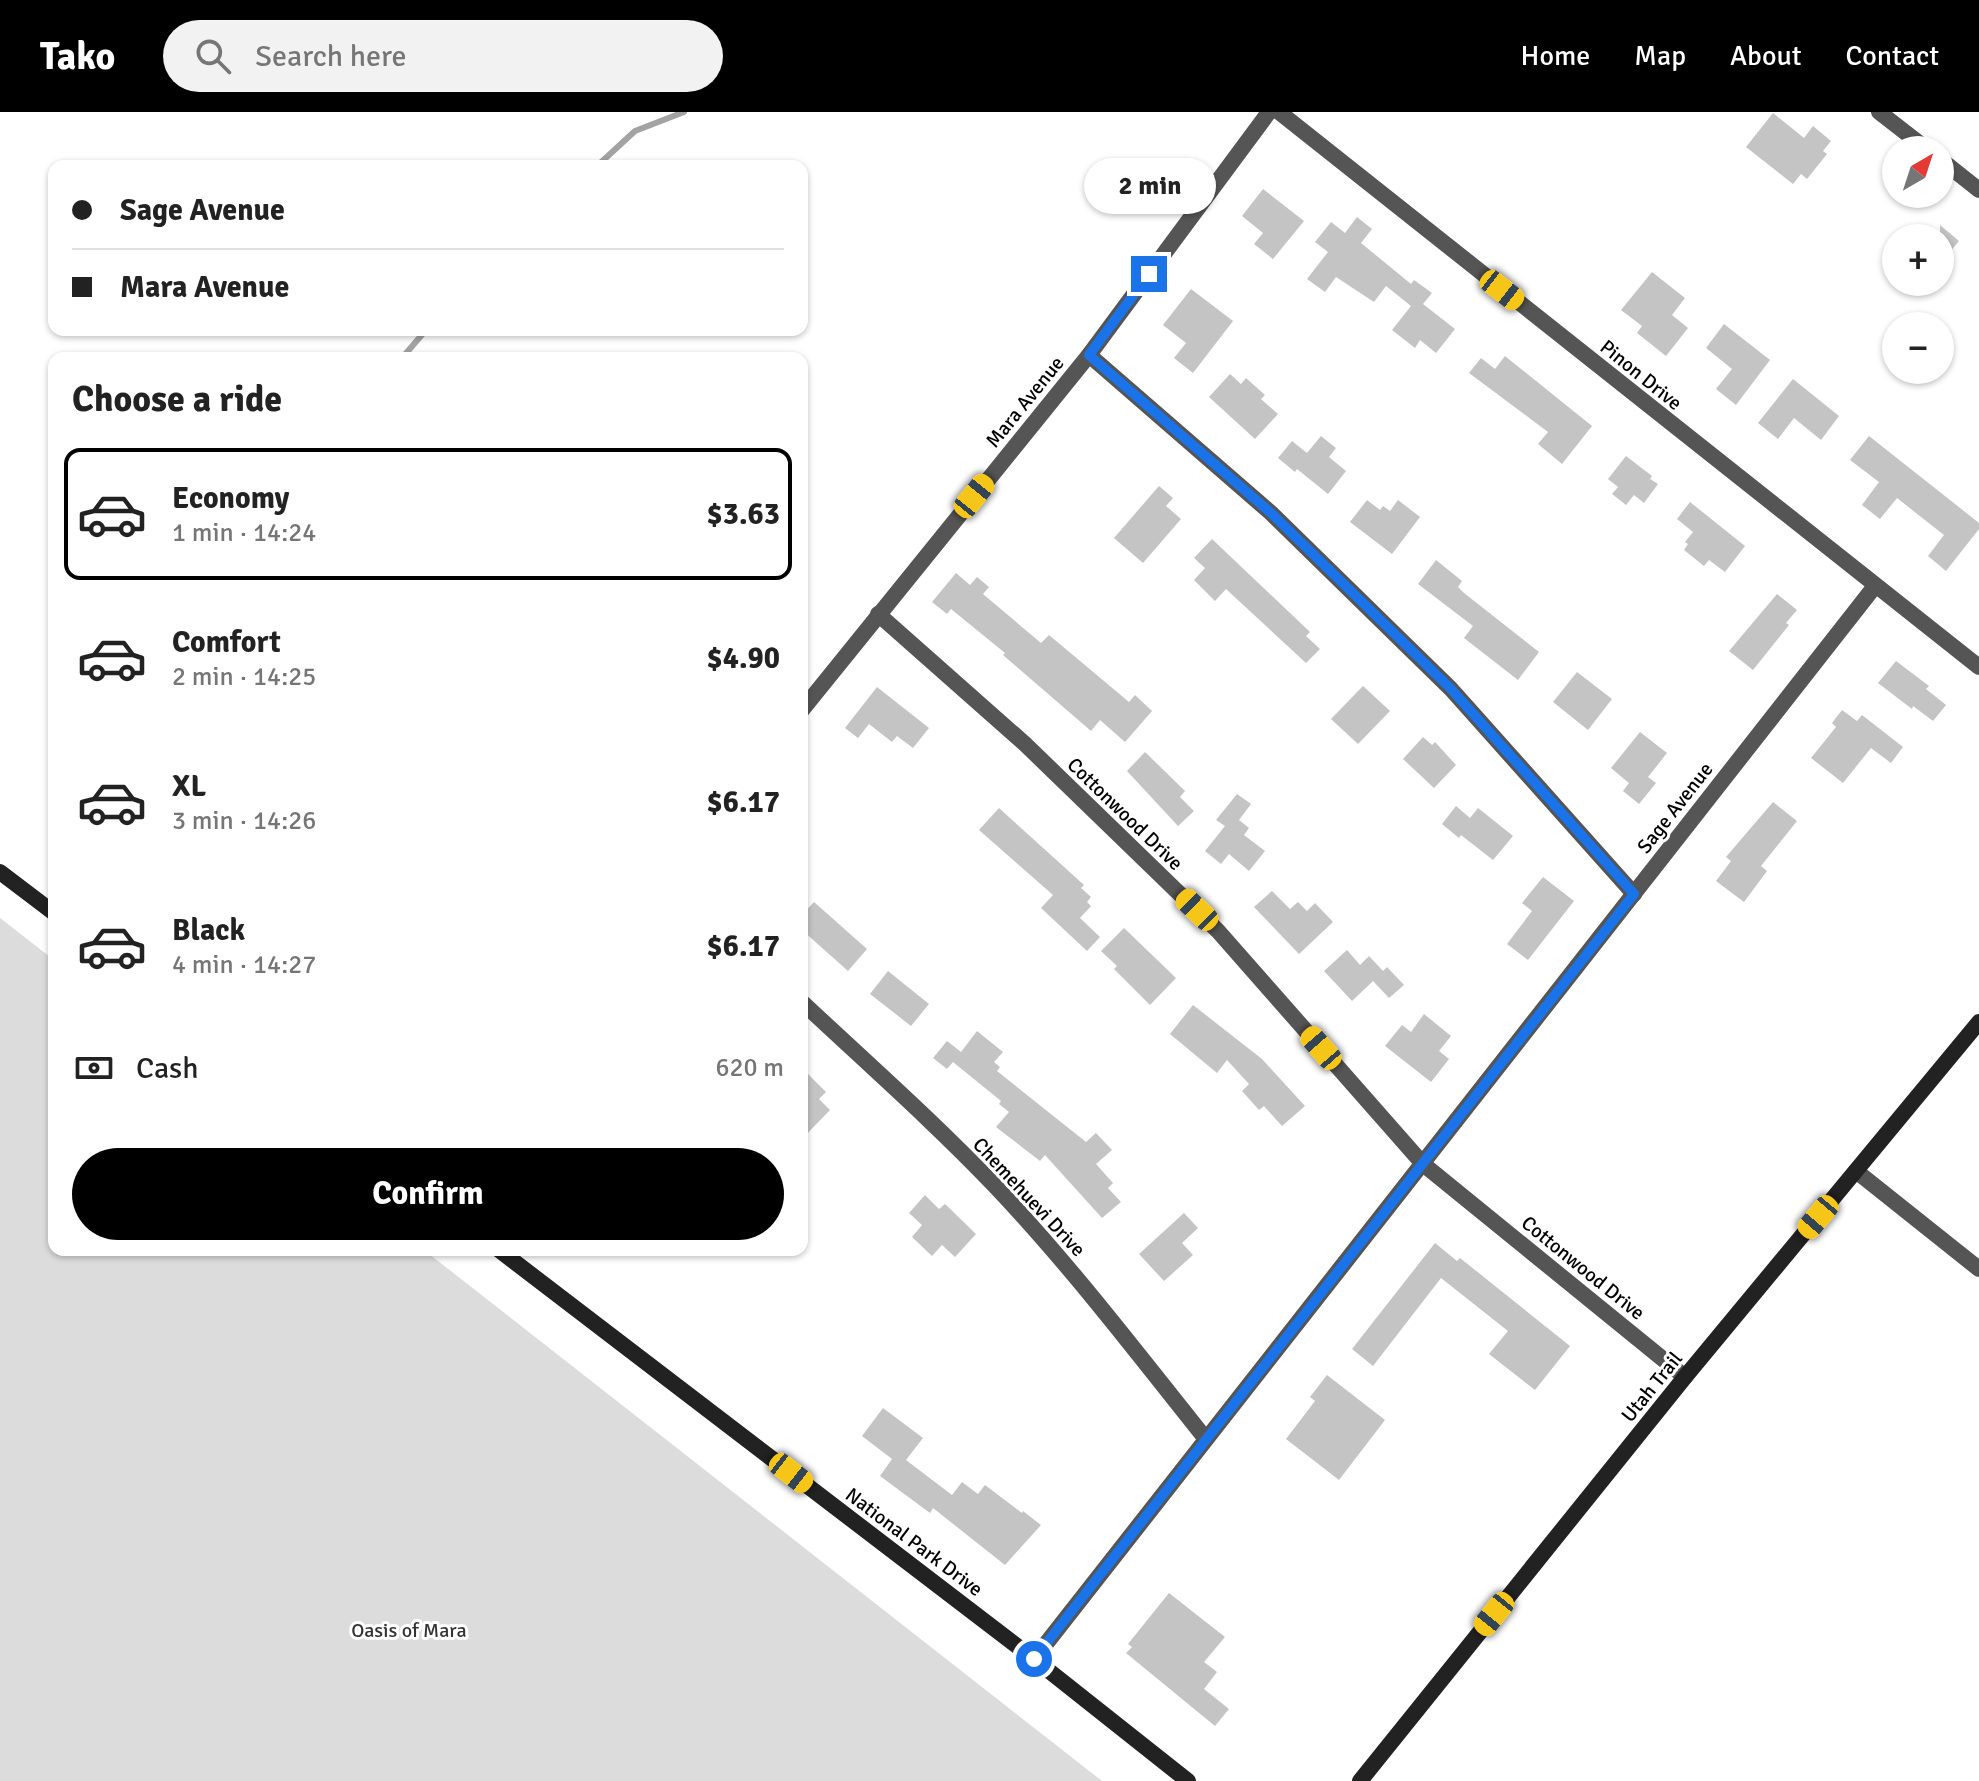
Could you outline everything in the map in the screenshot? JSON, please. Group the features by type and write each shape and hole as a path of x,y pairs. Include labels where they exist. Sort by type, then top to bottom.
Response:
{"main road":[{"path":"0,872 48,908"},
{"name":"Utah Trail","path":"1360,1781 1685,1377 1979,1022"},
{"name":"National Park Drive","path":"507,1256 1034,1659 1188,1781"}],"street":[{"name":"Mara Avenue","path":"808,702 1089,355 1269,112"},
{"name":"Pinon Drive","path":"1279,112 1979,667"},
{"path":"1879,112 1910,136"},
{"path":"1954,170 1979,190"},
{"path":"1089,355 1271,513 1451,689 1634,894"},
{"name":"Sage Avenue","path":"1034,1659 1875,586"},
{"name":"Cottonwood Drive","path":"878,614 1025,744 1218,931 1423,1164 1685,1377"},
{"name":"Chemehuevi Drive","path":"808,1008 995,1186 1067,1266 1205,1438"},
{"path":"1856,1171 1979,1269"}],"green space":[{"name":"Oasis of Mara","path":"0,918 48,955 48,1256 432,1256 1102,1781 0,1781"}],"building":[{"path":"1773,113 1804,138 1813,126 1831,141 1823,151 1827,154 1807,179 1801,174 1793,184 1746,147"},
{"path":"1263,189 1304,221 1273,259 1254,244 1263,233 1242,216"},
{"path":"1357,217 1372,229 1361,243 1411,284 1414,280 1432,293 1423,304 1455,329 1436,353 1420,340 1415,348 1392,330 1411,306 1386,286 1374,302 1336,277 1325,292 1307,279 1328,252 1315,242 1331,222 1345,233"},
{"path":"1652,272 1685,298 1672,315 1688,328 1666,356 1637,333 1642,326 1621,310"},
{"path":"1191,289 1233,321 1193,373 1174,358 1186,343 1163,325"},
{"path":"1724,324 1770,360 1736,405 1716,389 1732,369 1706,348"},
{"path":"1505,356 1592,426 1562,464 1538,444 1548,432 1469,373 1481,358 1495,369"},
{"path":"1230,374 1241,384 1246,378 1265,395 1261,399 1278,414 1255,439 1209,397"},
{"path":"1793,379 1839,416 1821,440 1794,418 1778,439 1758,423"},
{"path":"1321,436 1336,448 1329,457 1346,471 1328,494 1278,458 1292,441 1307,453"},
{"path":"1869,436 1979,523 1979,529 1946,571 1928,556 1944,535 1897,498 1880,519 1862,505 1879,482 1850,460"},
{"path":"1626,456 1658,484 1644,503 1634,495 1626,505 1612,494 1618,487 1608,479"},
{"path":"1159,486 1173,498 1166,506 1181,519 1143,563 1114,538"},
{"path":"1367,500 1380,510 1383,506 1390,511 1398,500 1420,517 1392,554 1350,522"},
{"path":"1690,502 1745,546 1725,572 1709,560 1704,566 1684,550 1688,544 1685,542 1693,532 1677,519"},
{"path":"1212,539 1310,632 1306,636 1320,649 1306,663 1226,589 1215,601 1194,580 1205,568 1194,558"},
{"path":"1436,560 1462,581 1458,587 1464,593 1539,652 1518,680 1464,638 1473,626 1418,584"},
{"path":"956,573 970,585 977,577 989,587 983,594 1041,643 1049,635 1129,702 1135,695 1152,711 1125,742 1100,720 1091,731 951,609 947,614 932,602"},
{"path":"1777,594 1797,610 1786,623 1789,625 1753,670 1729,651"},
{"path":"1896,661 1929,686 1926,689 1946,705 1933,721 1878,683"},
{"path":"1577,672 1612,699 1588,730 1553,702"},
{"path":"1363,686 1390,711 1358,744 1331,719"},
{"path":"877,687 929,728 913,748 897,736 892,742 869,724 858,738 845,728"},
{"path":"1842,710 1857,721 1862,715 1903,747 1891,763 1871,748 1843,783 1811,758 1836,727 1832,723"},
{"path":"1640,732 1667,753 1648,777 1656,783 1639,804 1623,791 1629,783 1611,768"},
{"path":"1423,737 1432,745 1435,742 1456,765 1434,788 1403,759"},
{"path":"1145,752 1185,791 1180,797 1194,811 1178,826 1127,771"},
{"path":"1237,794 1251,804 1239,820 1249,828 1244,835 1265,851 1249,871 1229,854 1221,864 1205,851 1225,826 1216,820"},
{"path":"1773,802 1797,821 1761,866 1767,871 1744,902 1716,881 1731,861 1726,857"},
{"path":"1456,806 1470,818 1478,808 1513,836 1493,860 1442,824"},
{"path":"999,808 1084,885 1081,888 1091,897 1087,902 1091,906 1080,918 1100,937 1087,951 1041,908 1053,895 979,830"},
{"path":"1543,877 1574,901 1528,960 1507,944 1532,911 1522,903"},
{"path":"1272,891 1290,909 1298,902 1307,911 1315,903 1333,922 1299,954 1254,907"},
{"path":"814,902 867,949 848,971 808,935 808,908"},
{"path":"1124,928 1176,978 1150,1005 1114,969 1117,966 1101,951"},
{"path":"1347,950 1360,965 1369,956 1383,971 1387,967 1404,985 1389,998 1373,981 1352,1001 1324,971"},
{"path":"888,971 929,1004 911,1026 870,994"},
{"path":"1193,1005 1262,1059 1305,1106 1282,1126 1264,1106 1259,1110 1242,1091 1249,1084 1227,1060 1217,1073 1170,1034"},
{"path":"1424,1014 1451,1036 1439,1051 1449,1059 1431,1082 1385,1046 1402,1025 1411,1032"},
{"path":"977,1031 1003,1052 994,1062 1000,1067 997,1071 1086,1142 1096,1133 1112,1150 1096,1164 1113,1183 1108,1188 1121,1202 1102,1218 1045,1155 1040,1161 996,1127 1009,1112 999,1104 1001,1101 953,1062 947,1069 933,1058 947,1041 961,1052"},
{"path":"808,1074 826,1092 819,1099 830,1110 808,1133"},
{"path":"925,1195 939,1209 945,1204 976,1234 955,1257 942,1245 932,1256 912,1237 922,1225 909,1213"},
{"path":"1184,1213 1198,1228 1182,1243 1193,1255 1164,1281 1139,1254"},
{"path":"1435,1243 1457,1261 1460,1258 1570,1346 1535,1390 1489,1354 1508,1331 1441,1278 1373,1366 1352,1349"},
{"path":"1327,1375 1385,1420 1339,1480 1286,1439 1315,1401 1310,1397"},
{"path":"883,1408 923,1438 906,1460 952,1495 962,1482 978,1494 985,1485 1041,1525 1005,1565 933,1508 930,1513 880,1476 892,1459 862,1436"},
{"path":"1169,1593 1225,1637 1204,1662 1217,1672 1204,1689 1229,1709 1215,1726 1126,1653 1132,1647 1128,1644"}],"waterway":[{"path":"604,160 635,131 684,112"},
{"path":"407,352 421,336"}],"route":[{"path":"1034,1659 1634,894 1451,689 1271,513 1089,355 1149,274"}]}
